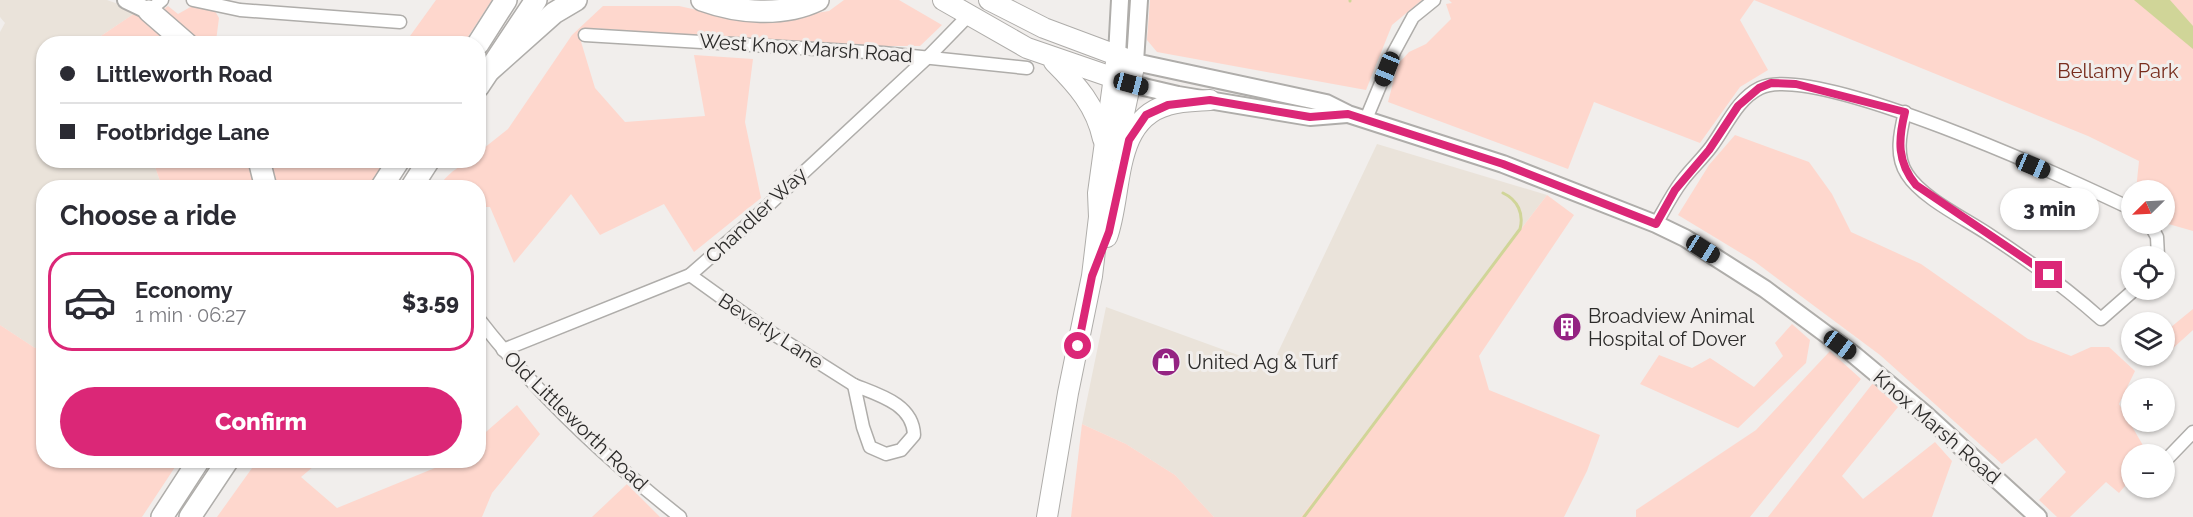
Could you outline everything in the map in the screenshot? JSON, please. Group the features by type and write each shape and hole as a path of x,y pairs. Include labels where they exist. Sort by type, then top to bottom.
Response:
{"highway":[{"path":"483,36 506,0"},
{"path":"486,75 536,0"},
{"path":"486,76 554,13 576,0"},
{"path":"702,0 729,9 752,11 792,8 818,0"},
{"path":"155,6 180,36"},
{"path":"162,517 194,468"},
{"path":"190,517 223,468"}],"main road":[{"path":"126,0 155,6"},
{"name":"Knox Marsh Road","path":"943,0 968,16 1050,58 1123,81 1210,100 1310,117 1348,114"},
{"name":"Knox Marsh Road","path":"989,0 1044,28 1126,59 1326,103 1348,114 1503,164 1656,224 1685,238 1765,289 1853,354 1925,414 2038,517"},
{"path":"1120,0 1126,59"},
{"path":"1099,217 1112,174 1126,59 1139,0"},
{"path":"1050,58 1078,85 1088,100 1096,116 1104,148"},
{"path":"1047,517 1068,393 1092,276 1104,148 1123,81"},
{"path":"1092,276 1109,232 1121,168 1134,129 1146,115 1158,108 1181,102 1210,100"}],"street":[{"path":"193,0 240,10 400,22"},
{"path":"1366,119 1394,52 1413,17 1434,0"},
{"name":"Chandler Way","path":"503,350 690,275 929,57 968,16"},
{"name":"West Knox Marsh Road","path":"585,34 929,57 1027,68"},
{"path":"1656,224 1675,190 1709,150 1738,106 1759,88 1771,83 1796,84 1905,112 2121,204"},
{"path":"1905,112 1899,142 1900,153 1907,175 1916,185 2052,278 2101,319 2123,300"},
{"name":"Beverly Lane","path":"690,275 761,326 854,385 889,399 911,420 914,435 901,450 886,454 870,447 854,385"},
{"name":"Old Littleworth Road","path":"486,328 503,350 594,444 632,480 680,517"},
{"path":"2175,451 2193,432"}],"shaded area":[{"path":"0,0 107,0 138,11 101,36 36,36 36,168 155,168 160,180 36,180 35,348 0,325 0,32 5,23 0,17"},
{"path":"2134,0 2170,0 2193,26 2193,49"},
{"path":"1377,144 1547,195 1301,517 1214,517 1175,475 1126,444 1082,424 1106,307 1271,367"}],"green space":[{"path":"436,0 492,0 469,36 410,36"},
{"path":"844,0 899,0 942,25 920,46 835,46 594,28 579,35 595,88 625,122 705,116 694,55 753,59 745,122 761,198 694,252 664,204 600,235 571,194 514,263 490,207 486,207 486,180 444,180 458,168 486,168 486,146 508,129 572,35 603,6 679,6 724,16 784,18 829,11"},
{"path":"1150,0 1422,0 1392,25 1366,90 1157,52 1147,40"},
{"path":"1449,0 1754,0 1740,20 1768,70 1740,87 1700,143 1594,102 1568,169 1388,102 1398,64 1409,52 1426,44 1451,19 1446,4 1452,3"},
{"name":"Bellamy Park","path":"1754,0 2193,0 2193,231 2175,226 2175,180 2137,180 2139,161 2088,136"},
{"path":"194,5 215,11 219,18 217,36 187,36 161,11 168,6 178,14"},
{"path":"138,11 166,36 101,36"},
{"path":"1735,135 1809,162 1832,194 1851,232 1921,264 2028,339 2071,356 2091,347 2109,347 2121,358 2121,366 2130,366 2135,371 2132,378 2121,378 2119,404 2121,432 2135,432 2142,444 2121,444 2121,491 2119,493 2106,482 2070,517 2057,517 2039,500 2066,472 2036,438 2002,464 1880,355 1754,261 1678,215 1709,165"},
{"path":"155,168 253,168 256,180 160,180"},
{"path":"266,168 381,168 373,180 269,180"},
{"path":"1547,195 1574,215 1479,356 1489,390 1600,435 1587,471 1564,517 1301,517"},
{"path":"2193,309 2193,330 2175,346 2175,324"},
{"path":"1792,324 1810,340 1806,363 1738,428 1640,384 1659,355 1692,368 1710,358 1754,387 1783,356 1775,343"},
{"path":"0,325 36,348 36,468 174,468 142,517 0,517"},
{"path":"1830,351 1861,379 1750,517 1636,517 1636,510 1756,430"},
{"path":"1873,383 1898,407 1842,476 1863,499 1935,442 1952,461 1932,517 1768,517"},
{"path":"517,405 540,434 492,493 482,517 217,517 252,468 312,468 301,477 337,508 435,468 486,468 486,432"},
{"path":"1082,424 1126,444 1175,475 1214,517 1071,517"},
{"path":"627,484 660,517 592,517"}],"waterway":[{"path":"1304,517 1520,229 1519,208 1513,199 1503,193"}],"place":[{"name":"Broadview Animal Hospital of Dover","path":"1567,327"},
{"name":"United Ag & Turf","path":"1166,362"}],"route":[{"path":"1078,346 1092,276 1109,232 1121,168 1129,140 1134,129 1146,115 1158,108 1181,102 1210,100 1310,117 1348,114 1503,164 1656,224 1675,190 1709,150 1747,96 1771,83 1782,82 1810,86 1905,112 1899,142 1902,164 1907,175 1926,194 2049,275"}]}
